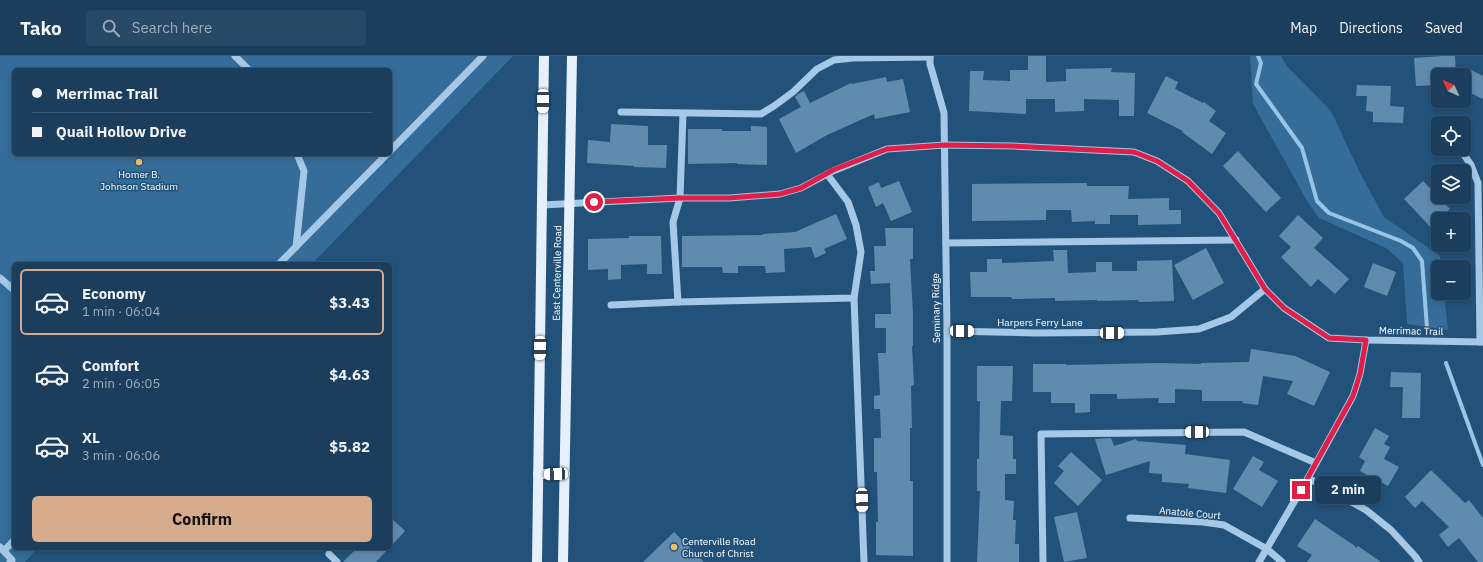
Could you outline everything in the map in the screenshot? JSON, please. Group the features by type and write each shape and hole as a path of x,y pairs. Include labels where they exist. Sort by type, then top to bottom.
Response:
{"main road":[{"name":"East Centerville Road","path":"537,562 544,56"},
{"name":"East Centerville Road","path":"563,562 572,56"},
{"path":"538,474 565,474"}],"street":[{"path":"235,56 247,68"},
{"path":"392,149 483,56"},
{"path":"621,112 761,114 793,92 816,69 834,60 853,58 930,57"},
{"name":"Seminary Ridge","path":"930,57 930,64 944,113 947,331 947,562"},
{"path":"678,302 673,222 680,198 683,114"},
{"name":"Merrimac Trail","path":"542,205 680,198 729,198 780,194 801,188 827,174 887,149 945,145 1013,146 1134,152 1157,161 1188,181 1219,213 1265,289 1284,308 1329,338 1482,342"},
{"path":"296,247 304,171 298,156"},
{"path":"281,262 385,156"},
{"path":"1465,156 1471,165 1478,183 1482,342"},
{"path":"827,174 848,202 856,225 861,252 854,298 864,562"},
{"path":"946,243 1236,240"},
{"path":"0,278 12,288"},
{"name":"Harpers Ferry Lane","path":"947,331 1036,333 1142,332 1199,329 1230,317 1265,289"},
{"path":"611,305 854,298"},
{"path":"1259,562 1308,478 1353,396 1360,374 1366,340"},
{"path":"1042,562 1041,434 1244,432 1316,463"},
{"path":"1308,478 1366,510 1391,530 1419,562"},
{"name":"Anatole Court","path":"1130,518 1204,522 1224,525 1267,549 1282,562"},
{"path":"10,562 12,560 2,549 12,542"},
{"path":"329,554 337,562"}],"shaded area":[{"path":"0,56 513,56 314,262 12,262 12,550 36,550 25,562 0,562"},
{"path":"1250,56 1281,56 1286,65 1331,111 1360,173 1384,217 1431,250 1431,252 1434,252 1440,256 1440,260 1431,260 1431,300 1445,300 1448,330 1407,324 1403,263 1386,248 1319,218 1307,201 1253,104"}],"building":[{"path":"1028,56 1046,56 1046,82 1066,81 1066,69 1112,68 1111,72 1135,73 1134,116 1119,116 1119,100 1084,99 1084,111 1055,112 1055,99 1026,99 1026,114 969,111 970,71 984,71 983,80 1010,81 1010,70 1028,70"},
{"path":"1455,56 1456,68 1431,68 1431,85 1416,86 1414,58"},
{"path":"1471,70 1483,76 1483,99 1471,93"},
{"path":"1166,76 1178,82 1175,89 1203,103 1204,102 1216,111 1209,121 1226,133 1212,154 1182,132 1183,131 1147,113"},
{"path":"886,77 887,82 903,79 910,112 875,119 874,114 827,135 796,153 779,119 801,107 795,97 798,94 804,91 810,103 851,83"},
{"path":"1357,85 1391,86 1390,106 1404,107 1403,123 1373,122 1373,112 1366,111 1367,96 1356,96"},
{"path":"611,124 648,126 648,145 667,145 666,168 587,163 588,140 610,142"},
{"path":"751,126 767,127 767,165 737,163 688,164 688,129 751,131"},
{"path":"1238,151 1281,198 1266,212 1223,166"},
{"path":"899,181 912,212 891,221 883,203 876,207 868,187 879,182 881,188"},
{"path":"1423,181 1431,189 1431,204 1445,204 1450,209 1446,212 1431,212 1431,228 1404,199"},
{"path":"1087,183 1087,186 1129,186 1128,199 1169,198 1169,210 1181,210 1181,224 1138,225 1138,215 1110,215 1110,224 1095,224 1095,221 1072,222 1071,210 1046,210 1046,220 972,221 972,184"},
{"path":"836,214 847,239 824,249 826,253 815,258 811,247 784,249 785,272 766,273 765,266 738,266 738,273 723,273 722,267 682,267 682,236 763,235 795,232"},
{"path":"1298,215 1323,238 1314,248 1349,279 1335,294 1318,279 1311,287 1281,257 1291,247 1279,236"},
{"path":"885,228 913,228 913,259 910,259 913,314 912,346 914,385 911,386 912,428 910,428 910,481 913,481 913,556 876,555 876,522 878,522 877,472 874,472 874,438 881,438 880,409 874,409 874,396 880,395 878,353 886,353 886,328 875,328 875,314 891,314 890,283 871,284 870,271 875,271 874,246 886,246"},
{"path":"629,236 661,236 662,274 647,274 647,264 621,265 621,279 608,280 608,269 588,270 588,239 629,238"},
{"path":"1206,248 1224,283 1193,300 1174,265"},
{"path":"1053,250 1067,250 1068,273 1096,272 1096,262 1112,262 1112,271 1137,271 1137,261 1172,260 1174,301 1055,301 1055,298 1012,299 1011,297 971,297 970,272 987,272 987,259 1002,259 1002,263 1054,261"},
{"path":"1373,263 1396,272 1387,296 1364,287"},
{"path":"1251,349 1295,356 1330,372 1314,406 1287,394 1293,381 1263,376 1258,405 1242,403 1243,401 1202,401 1202,390 1175,389 1175,403 1158,403 1159,398 1117,399 1117,394 1090,394 1090,412 1075,413 1075,403 1051,403 1051,392 1033,392 1033,364 1201,364 1249,362"},
{"path":"977,366 1013,366 1012,401 1001,401 1000,435 1013,436 1013,459 1016,459 1016,474 1005,474 1005,500 1014,501 1013,520 1016,520 1015,544 1019,544 1019,562 977,562 980,491 977,491 977,459 979,459 980,401 977,401"},
{"path":"1391,372 1421,373 1420,418 1402,418 1403,387 1390,387"},
{"path":"1375,428 1389,436 1384,444 1390,447 1384,459 1399,467 1388,486 1360,471 1365,461 1359,457"},
{"path":"1111,438 1114,446 1136,439 1137,441 1186,445 1185,454 1230,460 1226,493 1188,488 1189,484 1162,482 1162,474 1149,473 1150,461 1106,475 1095,439"},
{"path":"1071,452 1102,480 1078,506 1054,483 1064,471 1058,466"},
{"path":"1253,456 1264,462 1259,470 1278,481 1262,507 1233,489"},
{"path":"1431,470 1465,503 1469,500 1483,518 1483,562 1478,562 1459,538 1448,547 1439,535 1449,527 1422,501 1415,508 1405,497"},
{"path":"1077,512 1087,558 1064,562 1054,517"},
{"path":"392,519 405,531 392,545"},
{"path":"1315,519 1356,548 1358,546 1381,562 1307,562 1312,555 1297,546"},
{"name":"Centerville Road Church of Christ","path":"674,532 704,562 643,562"},
{"path":"355,550 387,550 376,562 343,562"}],"waterway":[{"path":"1258,56 1261,63 1256,84 1302,148 1317,201 1329,213 1401,241 1413,248 1422,261 1427,328"},
{"path":"1446,363 1483,465"}],"place":[{"name":"Homer B. Johnson Stadium","path":"139,162"},
{"name":"Centerville Road Church of Christ","path":"674,547"}],"route":[{"path":"594,202 680,198 729,198 780,194 801,188 833,170 887,149 945,145 1013,146 1134,152 1157,161 1188,181 1219,213 1265,289 1284,308 1329,338 1366,340 1360,374 1353,396 1301,490"}]}
